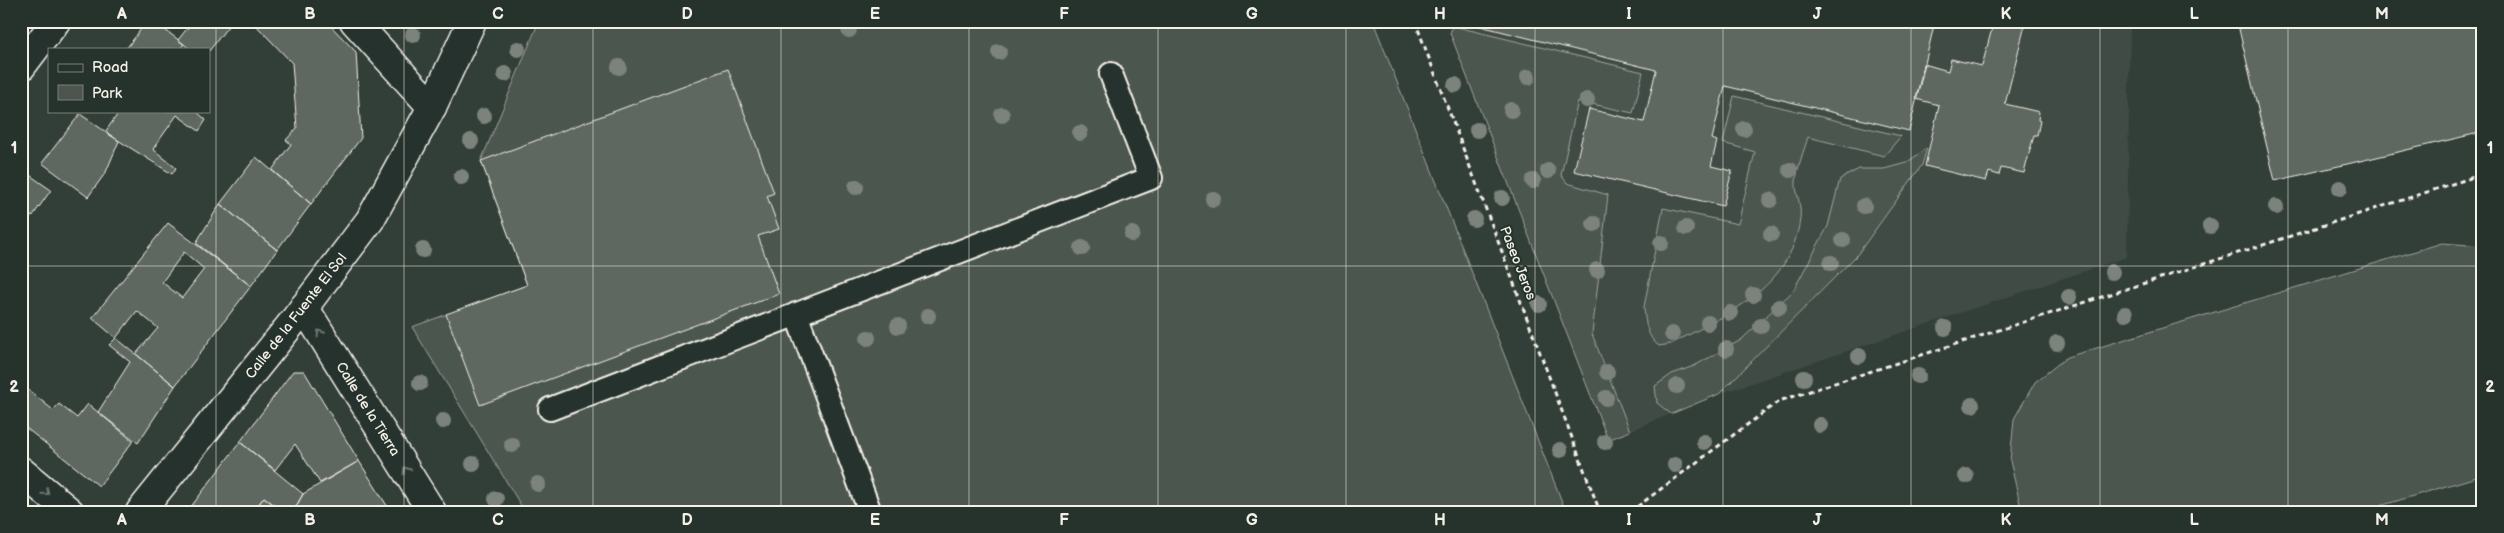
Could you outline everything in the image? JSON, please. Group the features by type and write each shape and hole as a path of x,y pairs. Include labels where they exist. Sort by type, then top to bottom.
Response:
{"street":[{"path":"21,67 56,21"},
{"path":"354,21 432,107"},
{"name":"Calle de la Fuente El Sol","path":"140,512 304,307 370,220 432,107 472,21"},
{"name":"Calle de la Tierra","path":"304,307 432,512"},
{"path":"21,472 70,512"}],"lane":[{"path":"550,409 1151,178 1111,74"},
{"path":"796,314 870,512"}],"path":[{"name":"Paseo Jeros","path":"1415,21 1600,512"},
{"path":"1630,512 1779,400 2483,174"}],"shaded area":[{"path":"1446,21 2130,21 2127,257 1719,394 1608,440"}],"green space":[{"path":"539,21 1373,21 1566,512 525,512 412,327 527,285 481,161"},
{"path":"1453,26 1643,72 1633,113 1578,101 1561,175 1567,183 1608,195 1592,334 1630,431 1608,440 1450,33"},
{"path":"1734,96 1901,136 1884,156 1808,137 1796,182 1800,219 1794,243 1784,264 1770,282 1734,310 1671,344 1659,346 1649,334 1644,307 1663,208 1738,224 1755,152 1723,143"},
{"path":"1927,148 1922,165 1857,255 1719,394 1671,414 1657,403 1655,386 1672,374 1694,366 1741,340 1793,291 1828,226 1840,179 1859,169 1884,169 1906,163"},
{"path":"2442,243 2483,246 2483,475 2360,512 2022,512 2010,461 2014,419 2035,382 2067,357"}],"building":[{"path":"147,21 153,21 184,44 181,48 127,48"},
{"path":"193,21 232,21 210,50 210,48 189,48 178,40"},
{"path":"252,21 326,21 356,52 361,138 311,204 272,170 291,144 286,140 297,128 292,63"},
{"path":"1460,21 1935,21 1909,131 1725,86 1712,139 1717,141 1711,166 1732,171 1723,206 1574,171 1589,109 1644,122 1656,70"},
{"path":"1994,21 2026,21 2005,104 2039,112 2038,120 2040,121 2037,135 2034,135 2024,173 2001,168 1999,175 1989,172 1986,181 1925,166 1939,105 1916,99 1924,64 1948,71 1951,59 1982,66"},
{"path":"2237,21 2483,21 2483,132 2275,181"},
{"path":"728,69 774,193 767,196 779,229 758,236 779,294 480,405 446,314 527,285 481,161"},
{"path":"119,112 197,112 206,120 199,131 177,115 153,149 176,168 172,174 105,132"},
{"path":"80,114 119,141 106,172 88,197 42,163"},
{"path":"256,157 311,204 277,250 220,204"},
{"path":"21,169 51,190 32,217 21,210"},
{"path":"220,204 277,250 251,286 196,243"},
{"path":"168,223 251,286 175,386 136,354 158,328 137,311 116,338 92,318","holes":["184,252 204,269 182,298 162,282"]},
{"path":"116,338 175,386 138,443 98,412 130,362 109,345"},
{"path":"293,371 304,371 359,461 320,483 295,444 275,470 240,442"},
{"path":"21,384 53,410 59,404 77,418 88,404 133,441 99,486 21,424"},
{"path":"240,442 303,494 293,512 283,512 264,497 253,512 187,512"},
{"path":"359,461 391,512 293,512 303,494"},
{"path":"264,497 283,512 253,512"}]}
